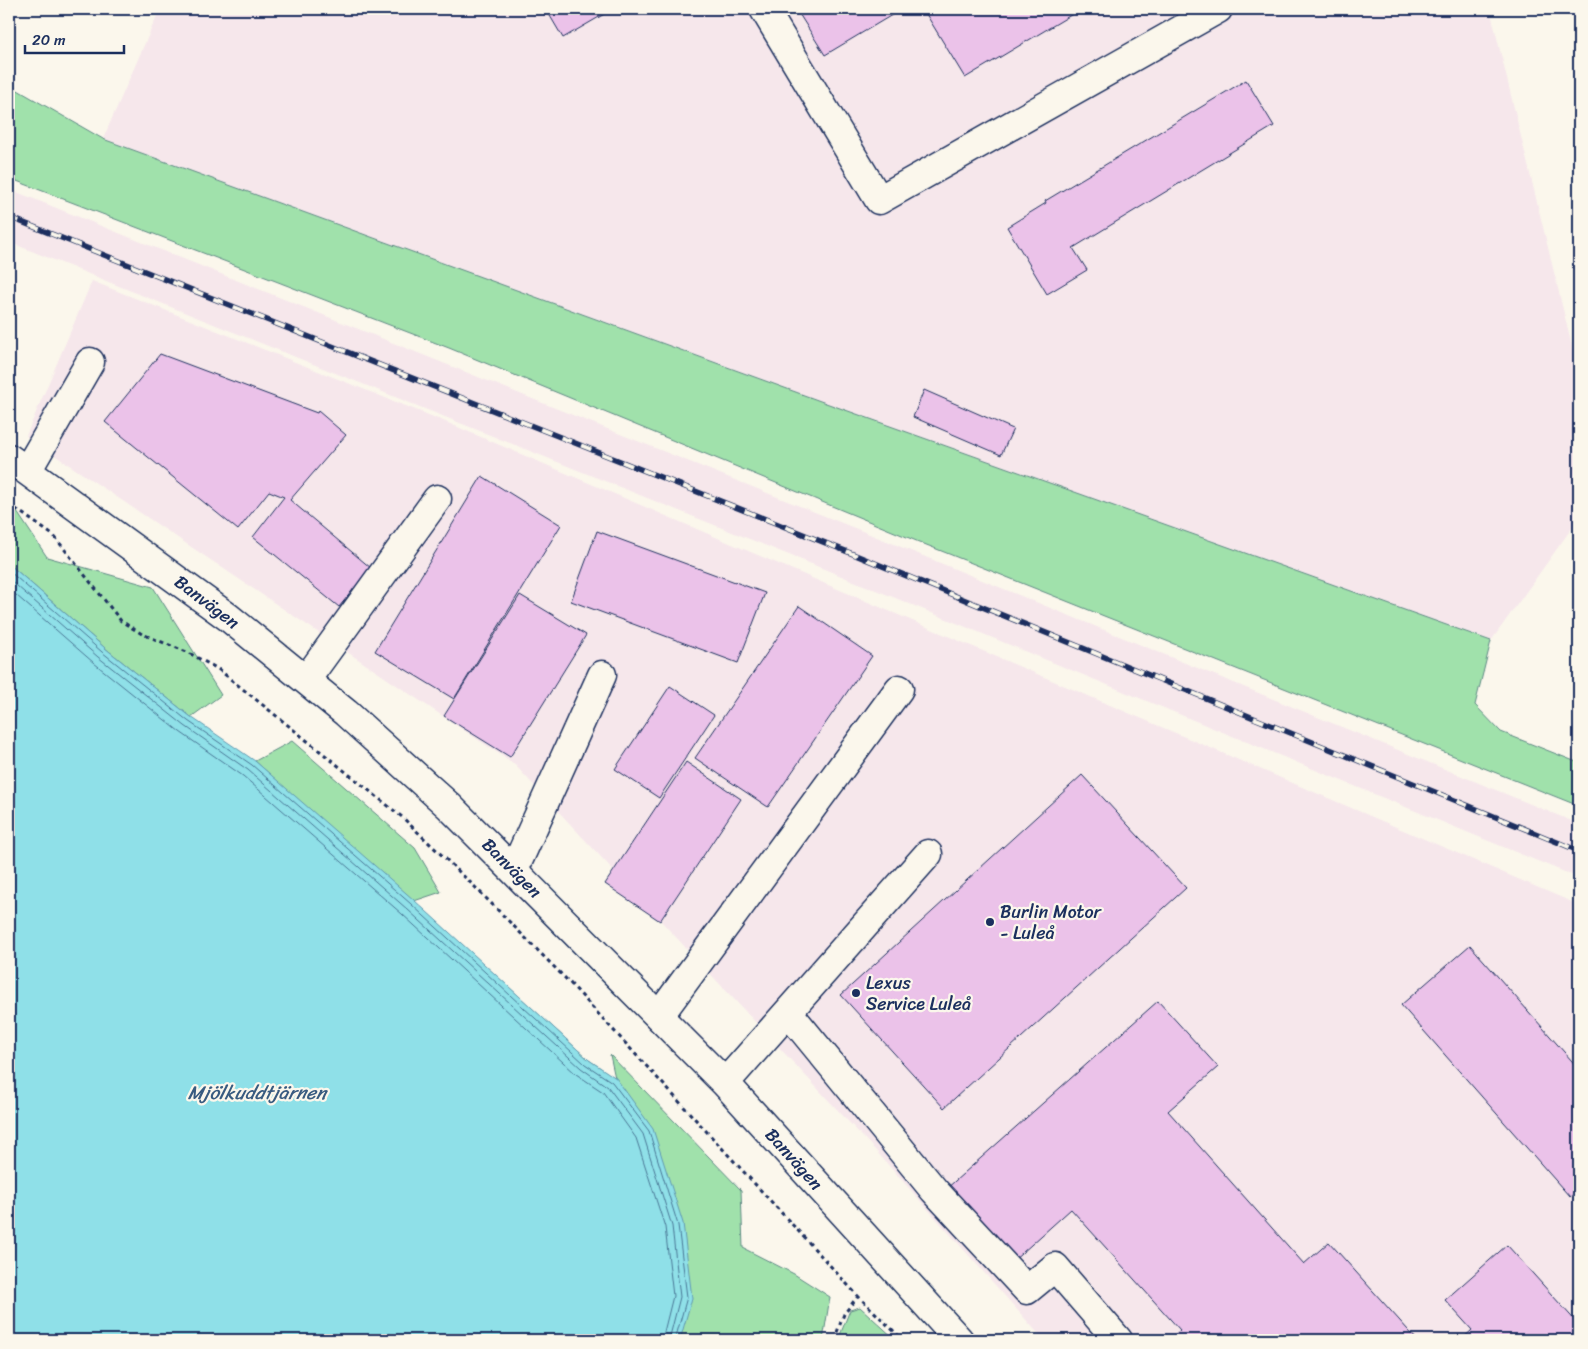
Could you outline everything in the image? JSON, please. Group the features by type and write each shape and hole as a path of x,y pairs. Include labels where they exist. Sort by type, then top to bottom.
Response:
{"street":[{"path":"764,9 878,200 1218,9"},
{"path":"18,465 90,362"},
{"name":"Banvägen","path":"18,465 228,617 306,680 449,806 725,1083 959,1340"},
{"path":"306,680 437,499"},
{"path":"514,870 602,675"},
{"path":"659,1016 898,689"},
{"path":"725,1083 928,854"},
{"path":"788,1012 934,1190 1027,1290 1055,1267 1118,1340"}],"path":[{"path":"9,504 54,536 122,621 142,634 218,669 402,817 570,983 858,1296 904,1340"},
{"path":"834,1340 844,1314 858,1296"}],"shaded area":[{"path":"160,9 1490,9 1579,375 1579,518 1491,641 823,402 103,139"},
{"path":"9,189 862,531 1579,824 1579,878 844,577 9,242"},
{"path":"92,281 441,420 1579,905 1579,1340 1044,1340 876,1151 514,764 26,436"}],"green space":[{"path":"9,85 103,139 823,402 1491,641 1475,705 1501,732 1579,763 1579,806 919,542 449,348 9,178"},
{"path":"9,500 47,557 153,587 221,695 191,717 105,648 9,564"},
{"path":"292,741 415,848 441,892 414,901 589,1060 615,1078 610,1055 741,1190 743,1248 794,1274 830,1297 823,1340 578,1340 338,835 255,761"},
{"path":"860,1307 895,1340 838,1340 850,1310"}],"water":[{"name":"Mjölkuddtjärnen","path":"9,564 105,648 191,717 255,761 414,900 589,1060 616,1078 653,1129 683,1223 692,1298 680,1340 9,1340"}],"building":[{"path":"546,9 613,9 563,38"},
{"path":"796,9 902,9 825,55"},
{"path":"923,9 1081,9 965,78"},
{"path":"1246,80 1274,126 1073,248 1087,270 1047,294 1007,227 1046,203 1045,201"},
{"path":"160,354 317,413 318,411 346,435 290,500 371,568 339,607 253,537 284,497 269,491 238,530 105,422"},
{"path":"924,390 1013,429 1001,455 913,417"},
{"path":"482,476 561,525 454,699 375,651"},
{"path":"597,531 765,593 738,663 571,601"},
{"path":"520,595 586,635 510,757 444,716"},
{"path":"799,606 872,656 768,807 695,758"},
{"path":"670,686 714,715 659,798 615,769"},
{"path":"686,762 741,799 660,921 605,884"},
{"path":"1082,775 1186,888 944,1108 841,995"},
{"path":"1470,945 1579,1069 1579,1189 1570,1197 1401,1005"},
{"path":"1158,1001 1218,1067 1168,1111 1304,1264 1329,1242 1417,1340 1169,1340 1180,1330 1071,1209 1012,1262 946,1189"},
{"path":"1507,1245 1579,1325 1579,1340 1461,1340 1472,1330 1445,1300"}],"railway":[{"path":"9,217 853,554 1579,851"}],"place":[{"name":"Burlin Motor - Luleå","path":"990,922"},
{"name":"Lexus Service Luleå","path":"856,993"}]}
